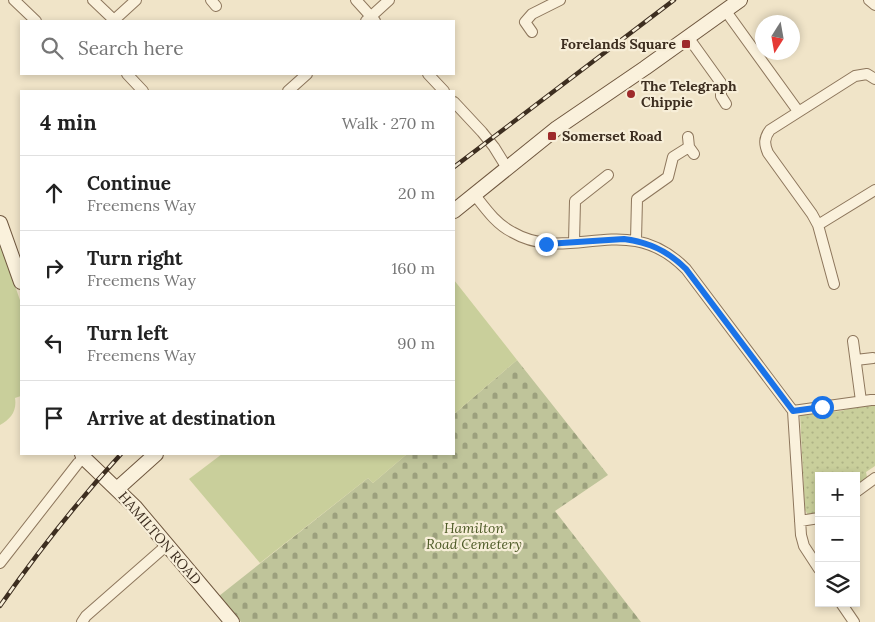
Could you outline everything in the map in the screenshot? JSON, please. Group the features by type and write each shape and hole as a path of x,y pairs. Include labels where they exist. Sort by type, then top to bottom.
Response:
{"street":[{"path":"14,0 35,20"},
{"path":"93,0 113,20"},
{"path":"115,20 136,0"},
{"path":"356,0 371,20 389,0"},
{"path":"532,32 525,22 532,14 560,0"},
{"path":"455,210 557,128 740,0"},
{"path":"869,0 875,5"},
{"path":"725,10 798,111"},
{"path":"688,37 721,83 721,96 726,104"},
{"path":"834,284 818,225 765,147 766,135 770,130 798,111 855,76 867,74 875,79"},
{"path":"127,75 142,90"},
{"path":"289,90 306,75"},
{"path":"429,75 438,89"},
{"path":"455,103 494,147 506,168"},
{"path":"636,240 637,199 668,177 673,157 690,146"},
{"path":"574,242 575,201 608,175"},
{"path":"818,225 875,190"},
{"path":"474,194 502,226 521,237 546,244 613,239 636,240 660,249 686,269 793,411 800,521 804,546 815,563"},
{"path":"0,223 20,278"},
{"path":"853,341 861,401"},
{"path":"856,360 873,358"},
{"path":"793,411 875,400"},
{"path":"117,489 155,455"},
{"path":"0,563 83,456"},
{"name":"HAMILTON ROAD","path":"83,456 135,507 232,622"},
{"path":"860,489 875,478"},
{"path":"800,521 815,519"},
{"path":"82,622 86,616 167,545"},
{"path":"844,607 854,622"}],"green space":[{"path":"0,243 20,300 20,396 15,398 15,407 12,414 0,425"},
{"path":"455,281 517,360 455,413"},
{"name":"Hamilton Road Cemetery","path":"517,360 608,475 555,511 641,622 241,622 219,596 368,478 373,483 406,455 455,455 455,413"},
{"path":"875,403 875,466 866,472 867,477 860,482 860,472 815,472 815,516 808,515 805,510 800,414 824,409 827,411 839,411 855,405"},
{"path":"221,455 406,455 373,483 368,478 260,563 189,479"}],"railway":[{"path":"455,166 674,0"},
{"path":"0,606 58,528 120,455"}],"place":[{"name":"Forelands Square","path":"686,44"},
{"name":"The Telegraph Chippie","path":"631,94"},
{"name":"Somerset Road","path":"552,136"}],"route":[{"path":"546,244 624,239 649,244 669,254 686,269 793,411 822,407"}]}
